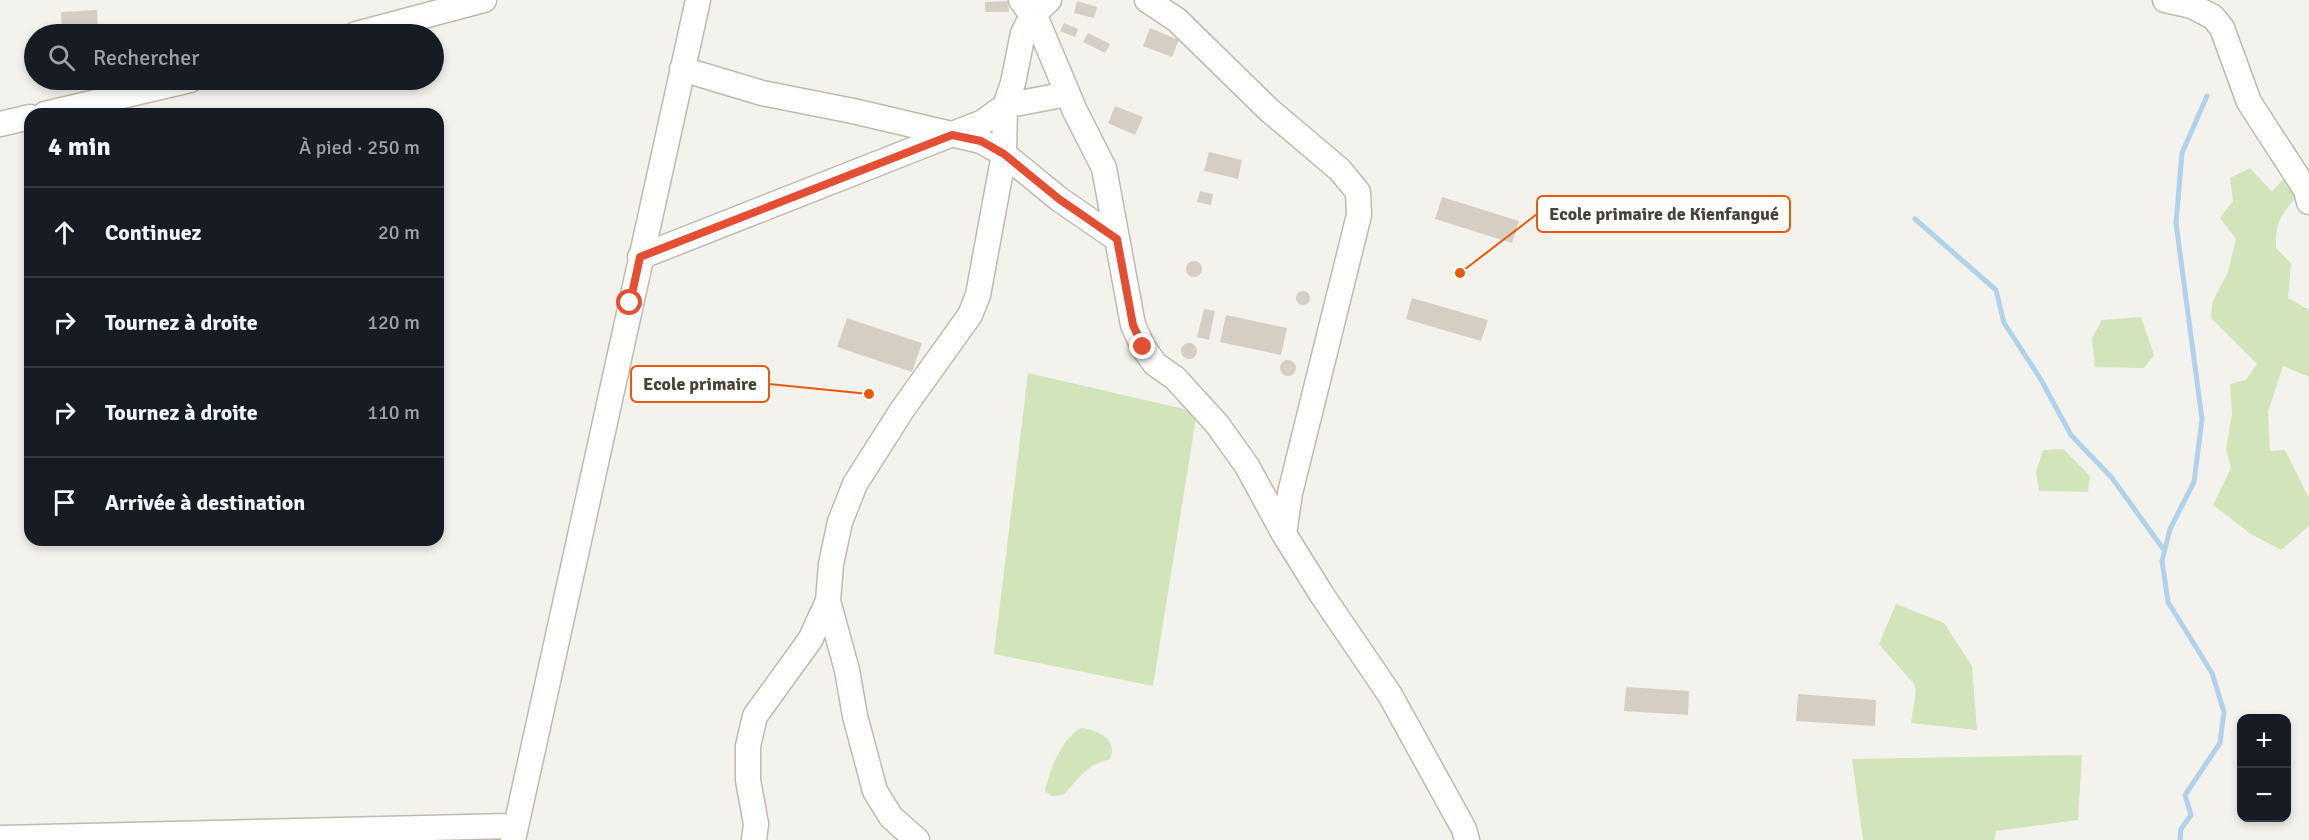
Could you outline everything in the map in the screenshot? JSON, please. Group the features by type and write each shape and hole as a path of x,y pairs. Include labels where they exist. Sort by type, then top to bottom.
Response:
{"street":[{"path":"394,24 484,0"},
{"path":"0,838 514,833 698,0"},
{"path":"1148,0 1177,20 1269,110 1340,170 1358,192 1359,215 1298,461 1284,534"},
{"path":"2165,0 2192,6 2212,17 2222,28 2249,102 2306,190 2309,202"},
{"path":"1034,5 1038,23 1067,94 1104,168 1133,325 1143,347 1155,364 1175,378 1217,424 1247,466 1284,534 1322,595 1390,695 1464,829 1467,840"},
{"path":"917,840 891,817 875,791 855,716 847,670 828,601 831,564 840,522 855,484 902,410 970,315 978,295 1004,154 1005,106 1013,83 1023,33 1034,5"},
{"path":"682,69 762,93 853,111 981,141 1004,154 1059,199 1117,239"},
{"path":"71,108 147,90"},
{"path":"640,257 952,135 983,122 1005,106 1067,94"},
{"path":"0,124 24,118"},
{"path":"754,840 756,824 748,780 748,746 755,716 810,640 828,601"}],"green space":[{"path":"2250,168 2272,192 2285,177 2301,187 2280,220 2276,248 2291,263 2288,298 2309,310 2309,377 2283,366 2268,412 2270,451 2285,450 2309,498 2309,526 2281,550 2251,534 2213,505 2231,468 2226,449 2232,415 2230,384 2246,380 2257,364 2211,318 2212,303 2228,272 2236,239 2220,218 2233,201 2230,178"},
{"path":"2141,317 2154,355 2144,368 2095,367 2092,338 2102,320"},
{"path":"1028,373 1197,412 1153,686 994,654"},
{"path":"2063,449 2090,476 2088,492 2039,491 2036,472 2043,450"},
{"path":"1896,604 1944,623 1972,666 1977,730 1911,723 1916,690 1914,684 1879,644"},
{"path":"1082,728 1095,731 1109,741 1112,752 1110,759 1088,769 1063,795 1052,796 1045,791 1057,755 1068,739"},
{"path":"2082,755 2078,820 1996,831 1994,840 1863,840 1852,759"}],"building":[{"path":"1008,1 1009,12 985,12 985,2"},
{"path":"1077,1 1097,7 1094,18 1074,13"},
{"path":"97,10 98,24 62,24 61,12"},
{"path":"1064,23 1078,29 1075,37 1060,31"},
{"path":"1150,28 1179,40 1172,57 1143,46"},
{"path":"1088,33 1110,44 1105,53 1083,42"},
{"path":"1115,106 1143,117 1135,135 1108,123"},
{"path":"1209,152 1242,160 1238,179 1204,171"},
{"path":"1200,191 1213,194 1211,205 1197,202"},
{"path":"1442,197 1519,221 1512,243 1435,219"},
{"path":"1194,261 1202,269 1194,277 1186,269"},
{"path":"1300,291 1306,291 1310,298 1306,305 1300,305 1296,301 1296,295"},
{"path":"1412,298 1488,320 1481,341 1406,319"},
{"path":"1204,309 1215,311 1209,340 1197,337"},
{"path":"1226,315 1287,328 1281,355 1220,342"},
{"path":"847,318 922,343 912,372 837,347"},
{"path":"1189,343 1197,351 1189,359 1181,351"},
{"path":"1288,360 1296,368 1288,376 1280,368"},
{"path":"1626,687 1689,691 1688,715 1624,711"},
{"path":"1798,694 1876,700 1875,726 1796,721"}],"waterway":[{"path":"2180,840 2181,829 2191,815 2185,795 2220,743 2224,712 2212,673 2168,602 2162,561 2170,529 2194,482 2202,419 2176,223 2182,153 2207,96"},
{"path":"1915,219 1996,290 2004,323 2040,378 2071,435 2112,478 2164,550"}],"place":[{"name":"Ecole primaire de Kienfangué","path":"1460,273"},
{"name":"Ecole primaire","path":"869,394"}],"route":[{"path":"630,303 640,257 952,135 981,141 1004,154 1059,199 1117,239 1133,325 1143,347"}]}
